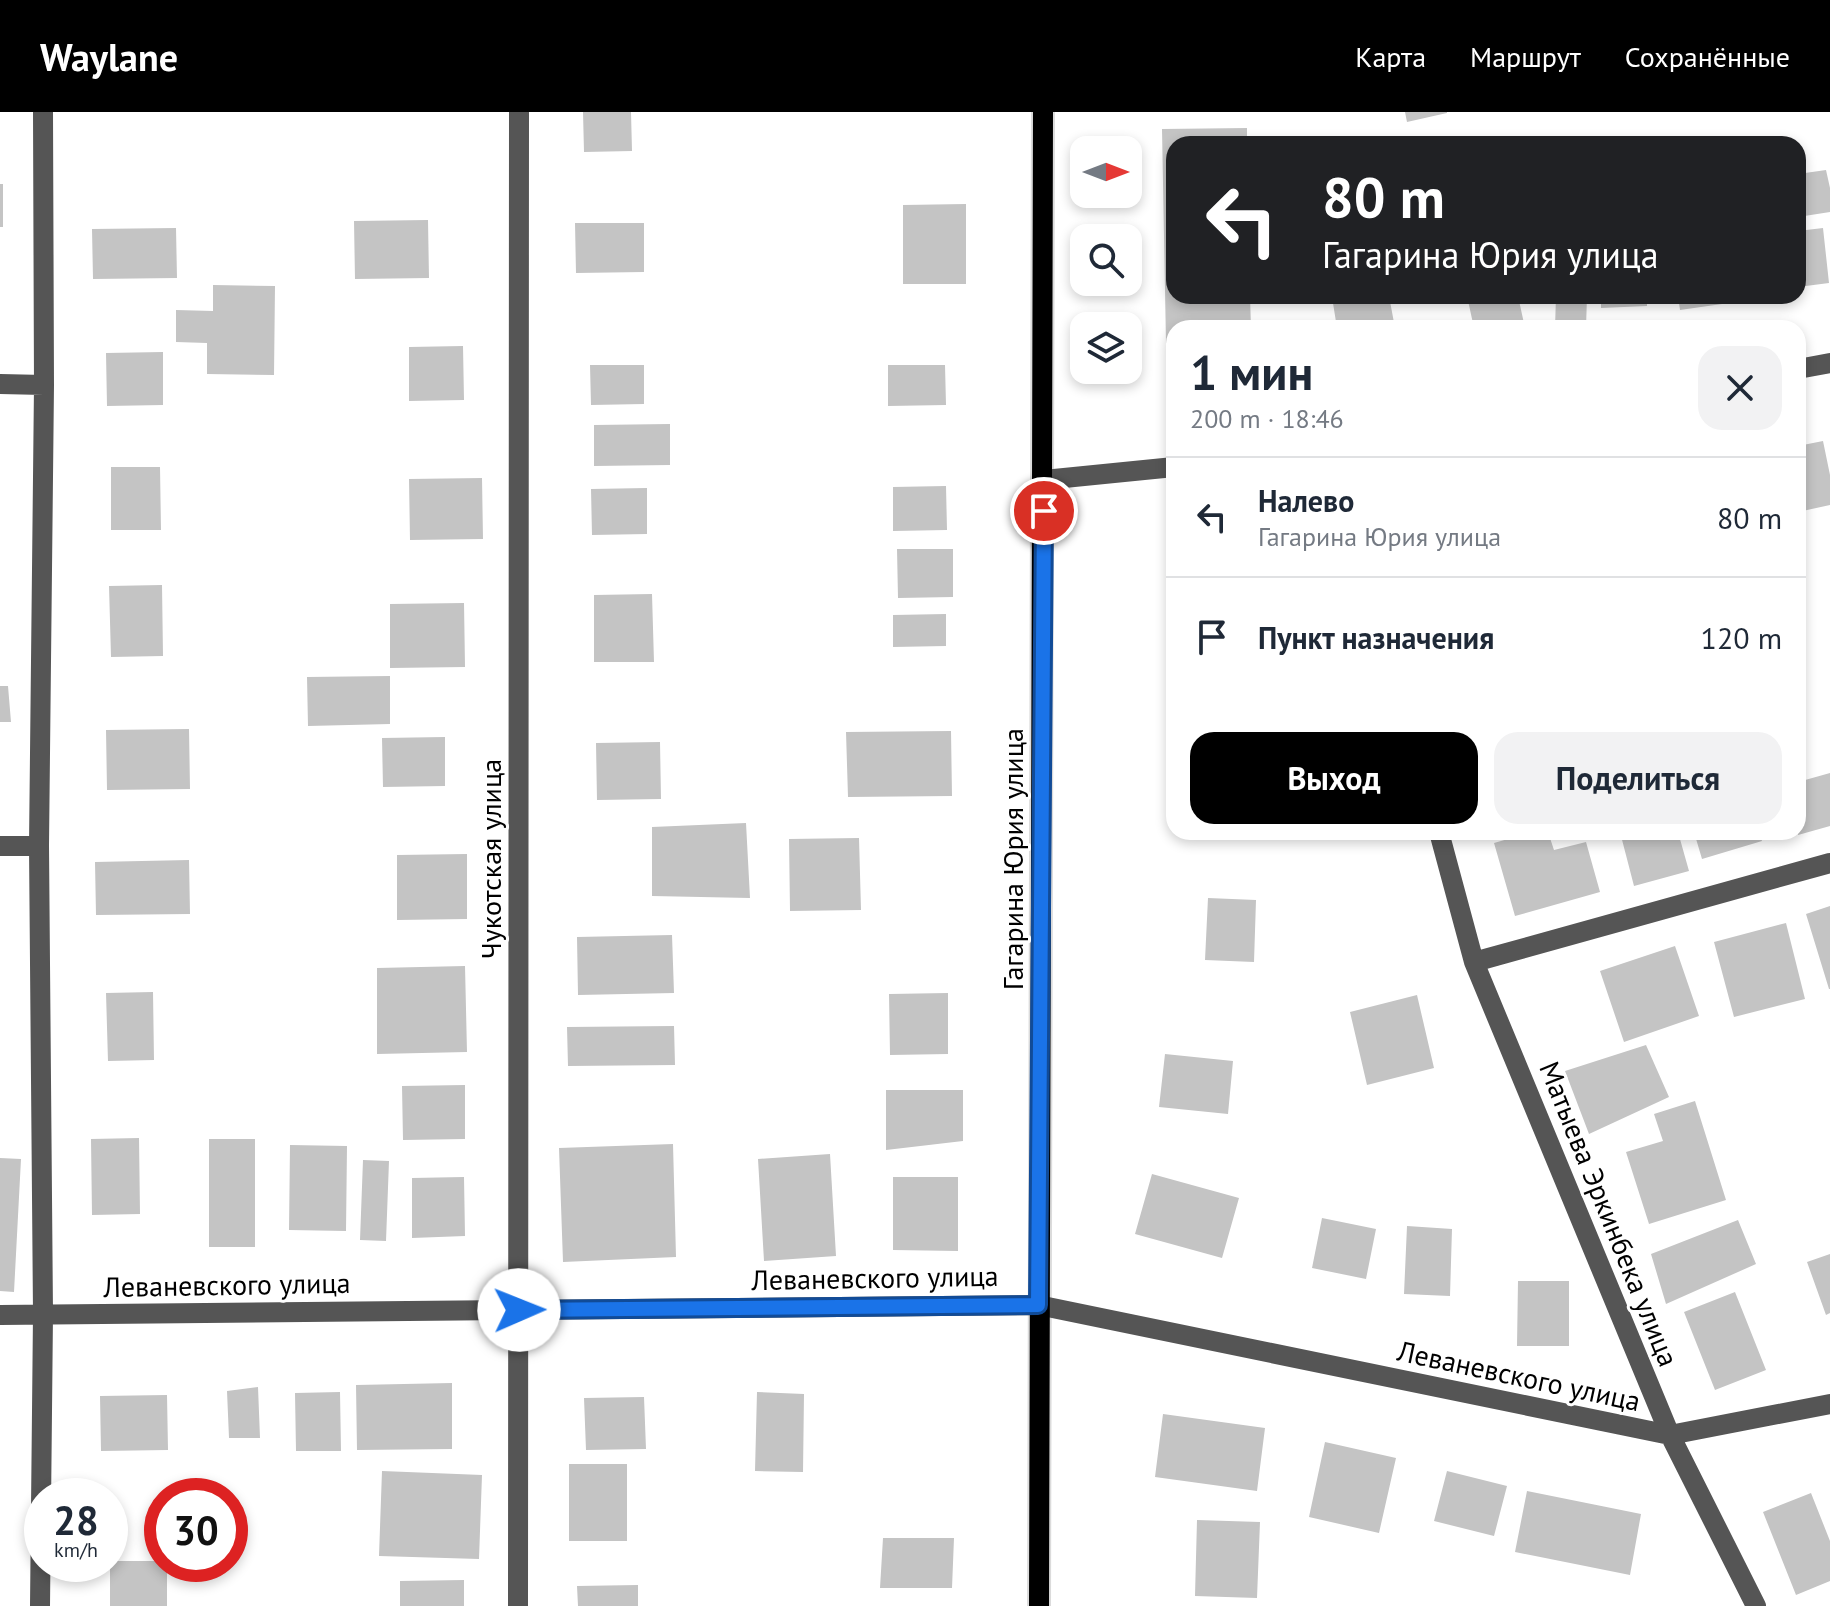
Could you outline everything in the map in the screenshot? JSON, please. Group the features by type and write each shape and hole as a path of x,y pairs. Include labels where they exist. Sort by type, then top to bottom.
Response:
{"main road":[{"name":"Гагарина Юрия улица","path":"1039,1606 1043,112"}],"street":[{"path":"40,1606 43,1314 39,846 44,385 43,112"},
{"name":"Чукотская улица","path":"518,1606 519,112"},
{"path":"1806,368 1830,363"},
{"path":"0,384 44,385"},
{"path":"1044,480 1166,468"},
{"name":"Матыева Эркинбека улица","path":"1441,840 1474,962 1670,1435 1756,1606"},
{"path":"0,846 39,846"},
{"path":"1474,962 1830,863"},
{"name":"Леваневского улица","path":"0,1315 1038,1305 1670,1435 1830,1404"}],"building":[{"path":"583,112 631,112 632,151 584,152"},
{"path":"1405,112 1447,112 1447,113 1407,122"},
{"path":"1247,128 1247,136 1166,136 1166,304 1250,304 1251,320 1166,320 1166,343 1162,129"},
{"path":"1826,170 1830,212 1806,216 1806,173"},
{"path":"0,184 3,184 3,227 0,227"},
{"path":"966,204 966,284 903,284 903,205"},
{"path":"428,220 429,278 355,279 354,221"},
{"path":"575,223 644,223 644,272 576,273"},
{"path":"176,228 177,278 93,279 92,229"},
{"path":"1823,228 1829,283 1806,286 1806,230"},
{"path":"213,285 275,286 274,375 207,374 207,343 176,342 176,310 213,311"},
{"path":"1333,304 1390,304 1394,320 1336,320"},
{"path":"1469,304 1520,304 1523,320 1472,320"},
{"path":"1556,304 1587,304 1586,320 1555,320"},
{"path":"1601,304 1647,304 1647,306 1601,308"},
{"path":"1679,304 1722,304 1680,310"},
{"path":"463,346 464,400 409,401 409,347"},
{"path":"163,352 163,405 107,406 106,353"},
{"path":"590,365 644,365 644,404 591,405"},
{"path":"888,365 945,365 946,405 888,406"},
{"path":"670,424 670,465 594,466 594,425"},
{"path":"1823,441 1830,475 1830,505 1806,510 1806,444"},
{"path":"111,467 160,467 161,530 111,530"},
{"path":"482,478 483,539 410,540 409,479"},
{"path":"946,486 947,530 893,531 893,487"},
{"path":"647,488 647,534 592,535 591,489"},
{"path":"897,549 953,549 953,597 898,598"},
{"path":"162,585 163,656 111,657 109,586"},
{"path":"652,594 654,662 594,662 594,595"},
{"path":"464,603 465,667 390,668 390,604"},
{"path":"946,614 946,646 893,647 893,615"},
{"path":"390,676 390,724 308,726 307,677"},
{"path":"0,686 8,686 11,722 0,722"},
{"path":"189,729 190,789 107,790 106,730"},
{"path":"951,731 952,796 848,797 846,732"},
{"path":"445,737 445,786 383,787 382,738"},
{"path":"660,742 661,799 597,800 596,743"},
{"path":"1830,773 1830,826 1806,833 1806,780"},
{"path":"746,823 750,898 652,896 652,827"},
{"path":"859,838 861,910 790,911 789,839"},
{"path":"1504,840 1551,840 1554,850 1586,842 1600,892 1515,916 1494,843"},
{"path":"1622,840 1680,840 1689,871 1634,886"},
{"path":"1696,840 1762,841 1702,859"},
{"path":"467,854 467,919 397,920 397,855"},
{"path":"189,860 190,914 96,915 95,862"},
{"path":"1208,898 1256,900 1254,962 1205,960"},
{"path":"1830,906 1830,989 1829,989 1806,914"},
{"path":"1786,923 1805,999 1734,1017 1714,942"},
{"path":"672,935 674,993 578,995 577,937"},
{"path":"1675,946 1699,1016 1624,1042 1600,971"},
{"path":"465,966 467,1052 377,1054 377,968"},
{"path":"153,992 154,1060 108,1061 106,993"},
{"path":"948,993 948,1054 890,1055 889,994"},
{"path":"1417,995 1434,1068 1367,1085 1350,1012"},
{"path":"674,1026 675,1065 568,1066 567,1027"},
{"path":"1646,1045 1669,1097 1589,1134 1565,1071"},
{"path":"1165,1054 1233,1061 1228,1114 1159,1107"},
{"path":"465,1085 465,1139 403,1140 402,1086"},
{"path":"886,1090 963,1090 963,1141 886,1150"},
{"path":"1695,1101 1726,1200 1649,1224 1626,1152 1663,1141 1654,1114"},
{"path":"139,1138 140,1214 92,1215 91,1139"},
{"path":"209,1139 255,1139 255,1247 209,1247"},
{"path":"673,1144 676,1257 563,1262 559,1148"},
{"path":"290,1145 347,1146 346,1231 289,1230"},
{"path":"830,1154 836,1256 764,1261 758,1159"},
{"path":"0,1158 21,1159 14,1292 0,1291"},
{"path":"363,1160 389,1161 386,1241 360,1240"},
{"path":"1152,1174 1239,1198 1222,1258 1135,1234"},
{"path":"464,1177 465,1236 412,1238 412,1178"},
{"path":"893,1177 958,1177 958,1251 893,1250"},
{"path":"1322,1218 1376,1229 1366,1279 1312,1268"},
{"path":"1738,1220 1756,1264 1666,1304 1651,1254"},
{"path":"1407,1226 1452,1229 1450,1296 1404,1294"},
{"path":"1830,1254 1830,1313 1826,1315 1807,1262"},
{"path":"1518,1281 1569,1281 1569,1346 1517,1346"},
{"path":"1735,1292 1766,1370 1715,1390 1684,1312"},
{"path":"452,1383 452,1449 357,1450 356,1385"},
{"path":"258,1387 260,1438 229,1438 227,1391"},
{"path":"340,1392 341,1451 296,1451 295,1393"},
{"path":"757,1392 804,1394 803,1472 755,1471"},
{"path":"167,1395 168,1450 101,1451 100,1396"},
{"path":"644,1397 646,1449 586,1450 584,1398"},
{"path":"1163,1414 1265,1428 1257,1491 1155,1477"},
{"path":"1325,1442 1396,1458 1379,1533 1309,1517"},
{"path":"569,1464 627,1464 627,1541 569,1541"},
{"path":"382,1471 482,1475 479,1559 379,1556"},
{"path":"1447,1471 1507,1486 1494,1536 1434,1521"},
{"path":"1527,1491 1641,1514 1630,1575 1515,1552"},
{"path":"1811,1493 1830,1541 1830,1581 1796,1595 1763,1512"},
{"path":"1197,1520 1260,1522 1257,1598 1195,1596"},
{"path":"883,1538 954,1538 952,1588 880,1588"},
{"path":"128,1561 144,1561 144,1582 167,1582 167,1606 110,1606 110,1582 128,1582"},
{"path":"464,1580 464,1606 400,1606 400,1581"},
{"path":"638,1585 638,1606 578,1606 577,1586"}],"route":[{"path":"519,1310 1038,1305 1044,511"}]}
